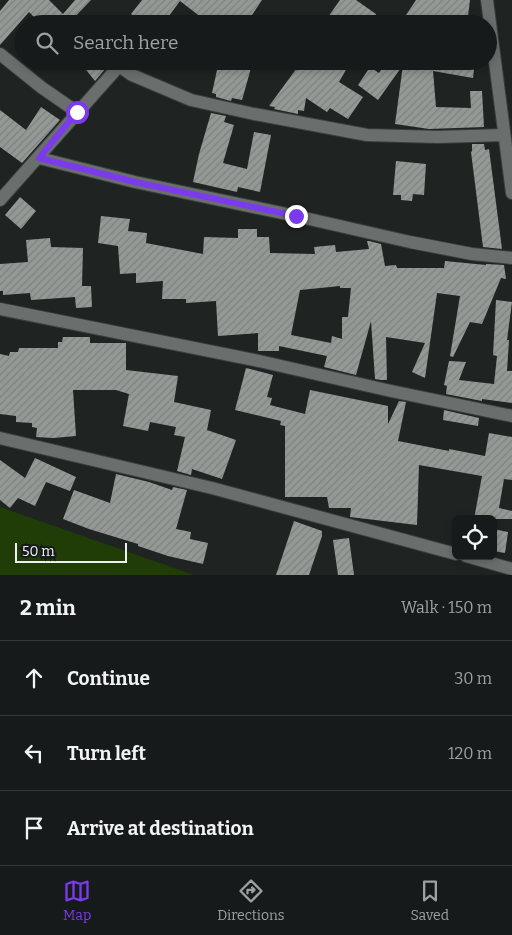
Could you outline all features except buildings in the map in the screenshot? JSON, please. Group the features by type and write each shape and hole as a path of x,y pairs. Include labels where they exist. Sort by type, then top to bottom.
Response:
{"street":[{"path":"487,0 489,15"},
{"path":"0,54 15,66"},
{"path":"20,70 77,112"},
{"path":"0,200 39,158 113,70"},
{"path":"126,70 132,75 191,100 366,135 438,137 504,135"},
{"path":"496,70 512,193"},
{"path":"39,158 135,182 410,242 472,254 512,258"},
{"path":"0,309 250,359 512,416"},
{"path":"0,438 212,488 452,553"},
{"path":"480,560 512,569"}],"green space":[{"path":"0,507 194,575 0,575"}],"route":[{"path":"77,112 39,158 135,182 296,216"}]}
